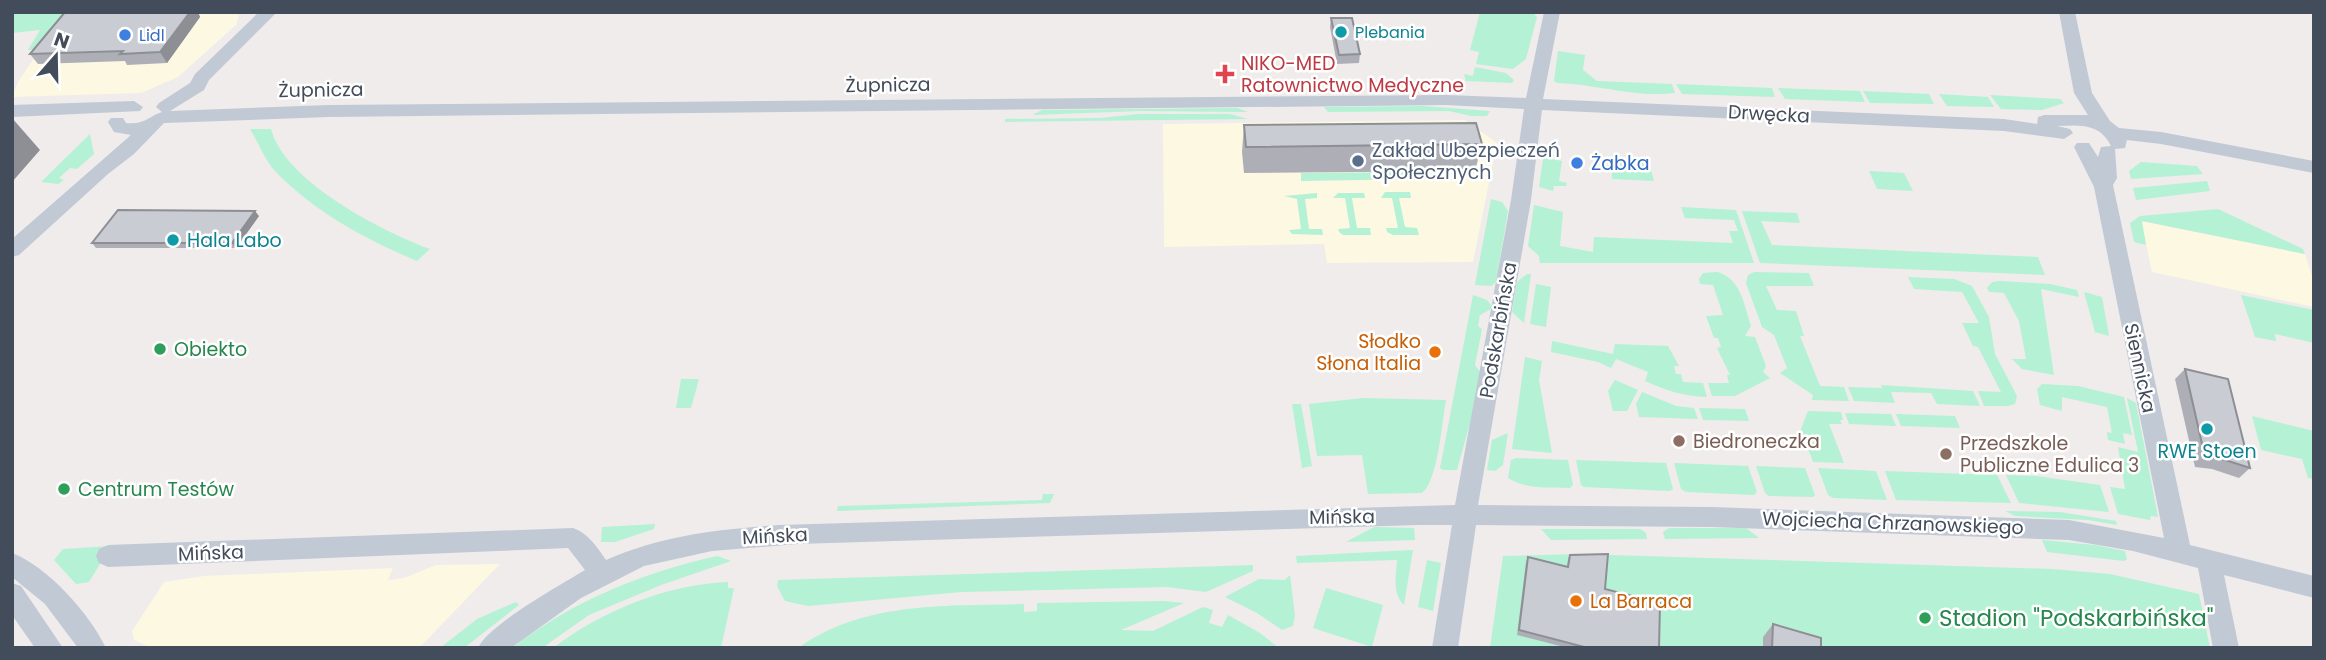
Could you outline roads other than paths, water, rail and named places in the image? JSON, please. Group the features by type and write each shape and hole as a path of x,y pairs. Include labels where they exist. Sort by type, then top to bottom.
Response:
{"street":[{"path":"12,121 97,119 121,126 160,112 198,86 201,78 269,12"},
{"name":"Podskarbińska","path":"1445,648 1521,200 1533,105 1552,12"},
{"path":"2067,12 2083,93 2111,138"},
{"path":"2083,93 2078,99 2070,124 2083,147 2111,138 2172,146 2184,143 2314,167"},
{"name":"Żupnicza","path":"160,112 212,117 244,113 1446,100 1533,105"},
{"name":"Drwęcka","path":"1533,105 2004,125 2070,124 2111,138"},
{"path":"12,111 134,107 160,112"},
{"path":"101,170 120,143 123,114 134,107"},
{"path":"12,250 101,170 128,150 160,112"},
{"name":"Siennicka","path":"2103,184 2108,178 2111,138"},
{"name":"Siennicka","path":"2083,147 2092,160 2096,179 2103,184 2179,552"},
{"name":"Wojciecha Chrzanowskiego","path":"1466,515 1650,514 2069,530 2121,538 2314,587"},
{"name":"Mińska","path":"108,556 573,538 601,574 662,550 747,537 1466,515"},
{"path":"2209,560 2226,648"},
{"path":"12,564 36,579 54,596 93,648"},
{"path":"491,648 541,610 601,574"},
{"path":"12,594 50,648"}],"place":[{"name":"Plebania","path":"1341,32"},
{"name":"Lidl","path":"125,35"},
{"name":"NIKO-MED Ratownictwo Medyczne","path":"1225,74"},
{"name":"Zakład Ubezpieczeń Społecznych","path":"1358,161"},
{"name":"Żabka","path":"1577,163"},
{"name":"Hala Labo","path":"173,240"},
{"name":"Obiekto","path":"160,349"},
{"name":"Słodko Słona Italia","path":"1435,352"},
{"name":"RWE Stoen","path":"2207,429"},
{"name":"Biedroneczka","path":"1679,441"},
{"name":"Przedszkole Publiczne Edulica 3","path":"1946,454"},
{"name":"Centrum Testów","path":"64,489"},
{"name":"La Barraca","path":"1576,601"},
{"name":"Stadion \"Podskarbińska\"","path":"1925,618"}]}
